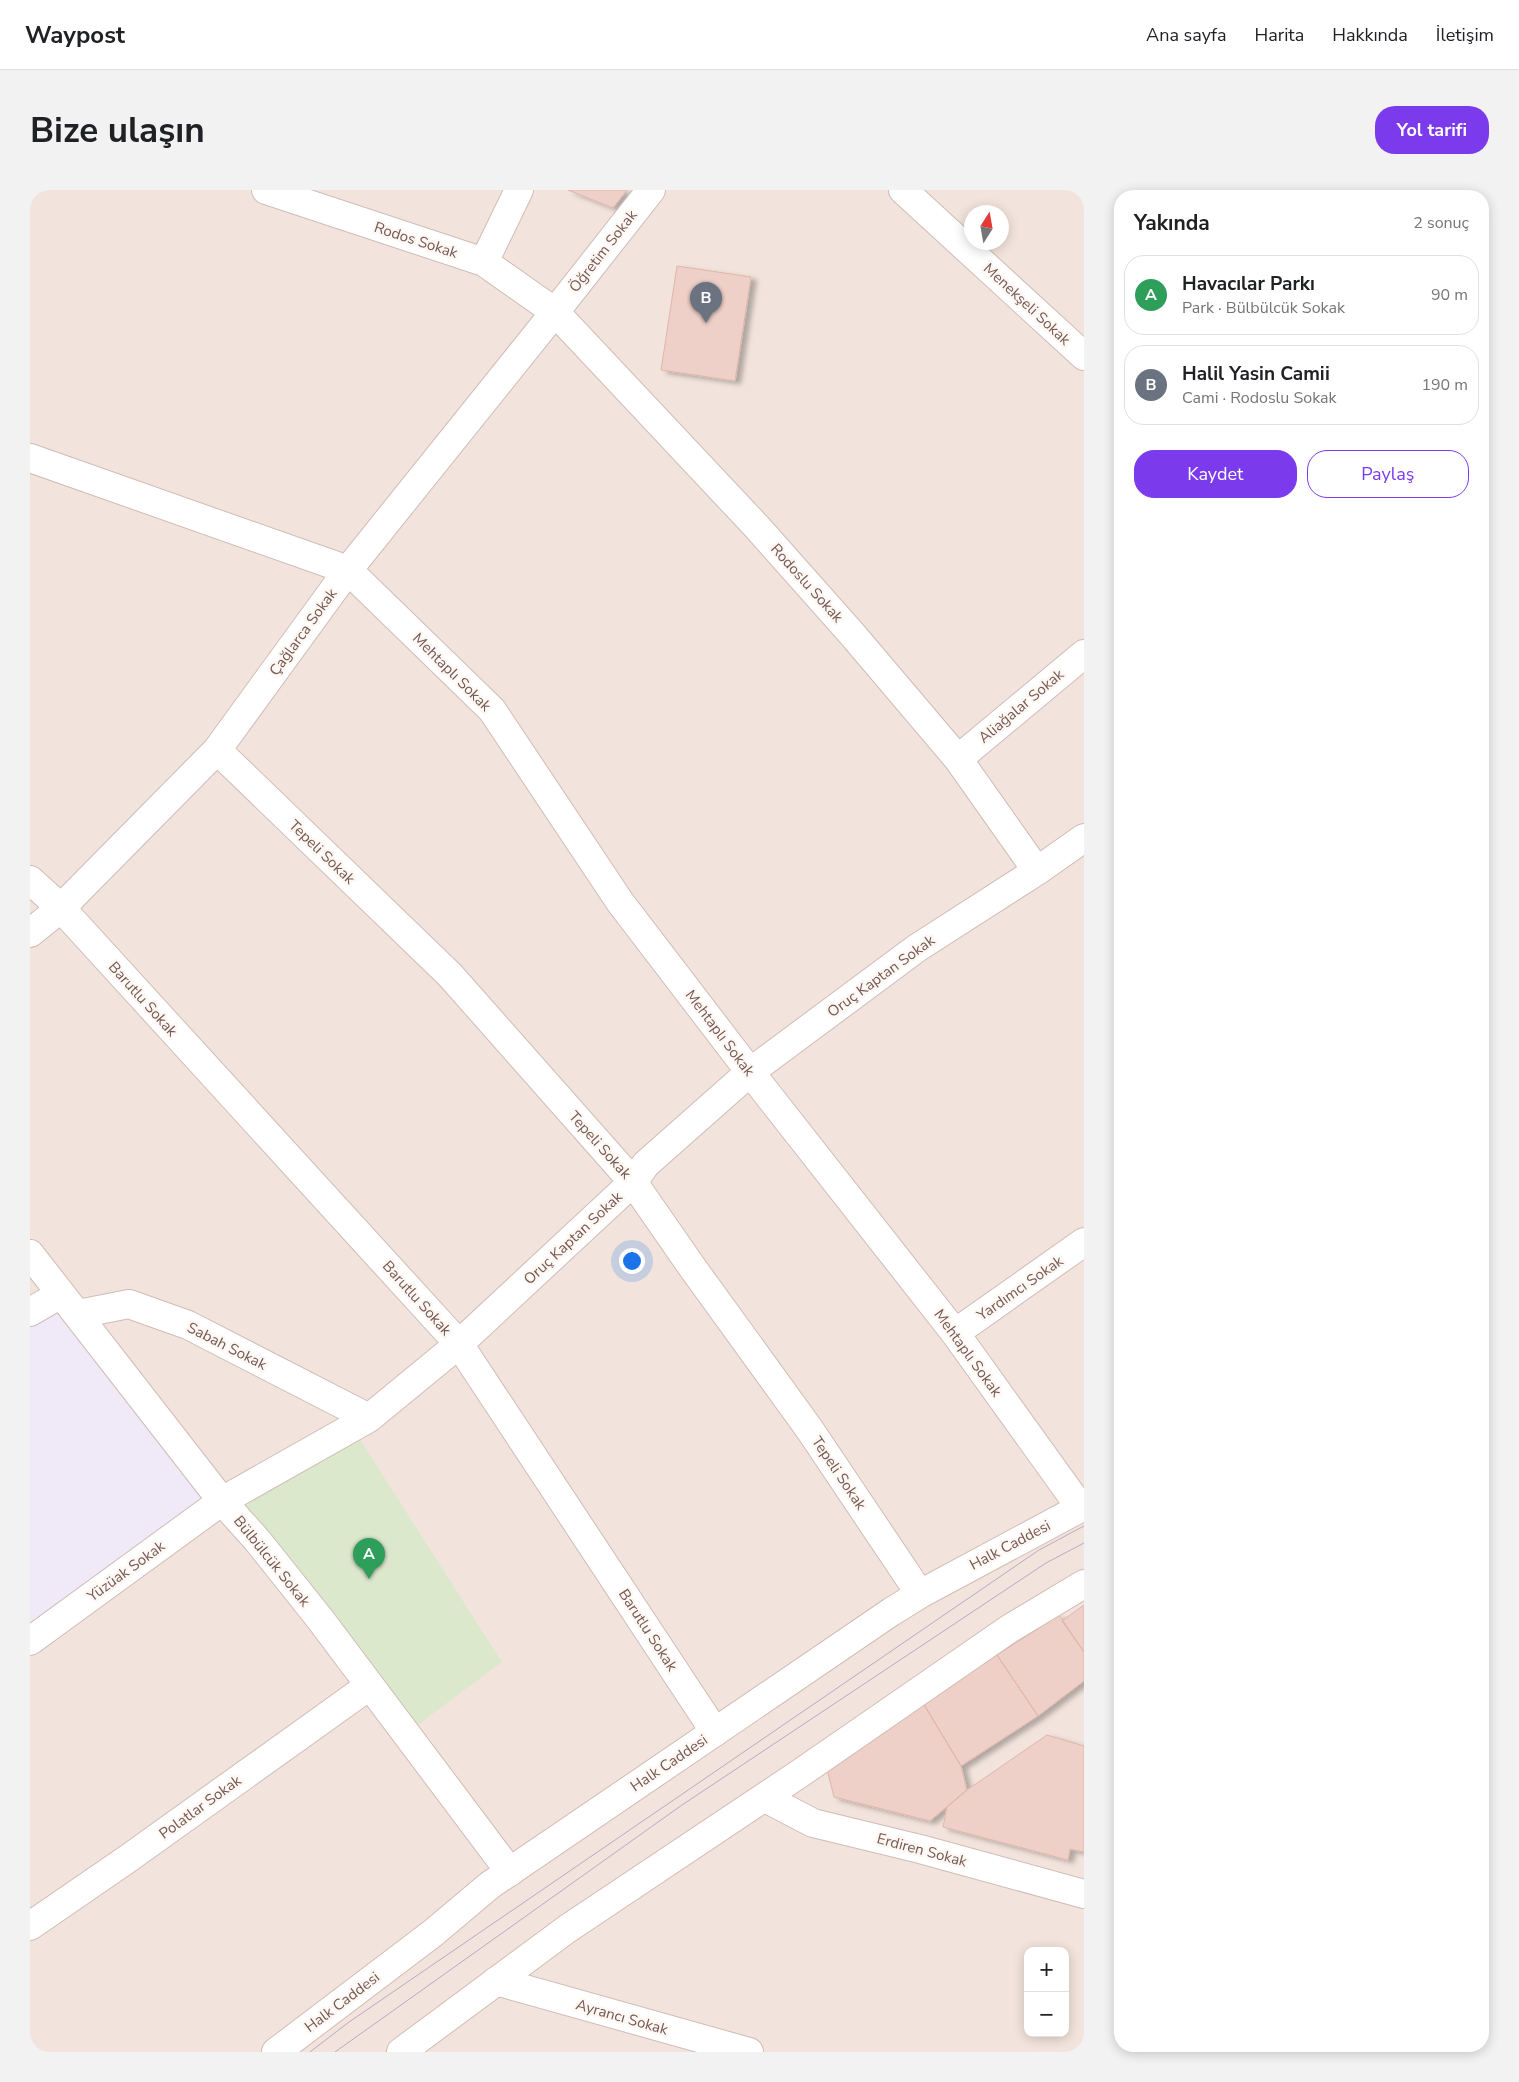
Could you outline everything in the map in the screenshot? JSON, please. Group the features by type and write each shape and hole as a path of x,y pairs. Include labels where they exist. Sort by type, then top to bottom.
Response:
{"street":[{"name":"Rodos Sokak","path":"266,190 484,262 555,312"},
{"path":"484,262 519,190"},
{"name":"Öğretim Sokak","path":"555,312 651,190"},
{"name":"Menekşeli Sokak","path":"903,190 1084,356"},
{"name":"Çağlarca Sokak","path":"30,933 60,908 217,750 348,570 555,312"},
{"name":"Rodoslu Sokak","path":"555,312 758,527 852,634 958,759 1037,871"},
{"path":"30,458 348,570"},
{"name":"Mehtaplı Sokak","path":"348,570 492,710 620,902 750,1072 955,1333 1082,1507"},
{"name":"Aliağalar Sokak","path":"958,759 1084,654"},
{"name":"Tepeli Sokak","path":"217,750 450,975 633,1182 810,1430 920,1594"},
{"name":"Oruç Kaptan Sokak","path":"222,1502 369,1418 459,1344 633,1182 646,1164 750,1072 917,948 1037,871 1084,838"},
{"name":"Barutlu Sokak","path":"30,880 60,908 459,1344 715,1732"},
{"name":"Yardımcı Sokak","path":"955,1333 1084,1242"},
{"name":"Bülbülcük Sokak","path":"30,1254 222,1502 268,1554 510,1872"},
{"name":"Sabah Sokak","path":"30,1312 70,1304 129,1304 188,1325 369,1418"},
{"name":"Yüzüak Sokak","path":"30,1641 222,1502"},
{"name":"Halk Caddesi","path":"276,2052 433,1933 490,1885 715,1732 920,1594 1082,1507"},
{"path":"401,2052 567,1929 764,1798 1009,1629 1084,1584"},
{"name":"Polatlar Sokak","path":"30,1926 126,1860 369,1686"},
{"name":"Erdiren Sokak","path":"764,1798 813,1823 1084,1894"},
{"name":"Ayrancı Sokak","path":"496,1981 749,2052"}],"shaded area":[{"path":"30,190 1084,190 1084,2052 30,2052"},
{"path":"61,1294 222,1501 30,1641 30,1312"}],"green space":[{"path":"352,1427 502,1662 407,1733 222,1501"}],"building":[{"path":"568,190 627,190 613,208"},
{"path":"677,266 751,277 735,381 661,370"},
{"path":"1084,1605 1084,1652 1062,1621"},
{"path":"1059,1615 1084,1652 1084,1681 1038,1716 997,1655"},
{"path":"997,1655 1038,1716 961,1766 923,1703"},
{"path":"923,1703 961,1766 967,1790 930,1821 834,1797 827,1769"},
{"path":"1047,1735 1084,1746 1084,1852 1070,1849 1068,1860 943,1827 947,1807 967,1790"}],"tram line":[{"path":"310,2052 349,2022 1039,1550 1084,1526"},
{"path":"335,2052 682,1805 1046,1563 1084,1543"}],"place":[{"name":"Halil Yasin Camii","path":"706,323"},
{"name":"Havacılar Parkı","path":"369,1579"}]}
